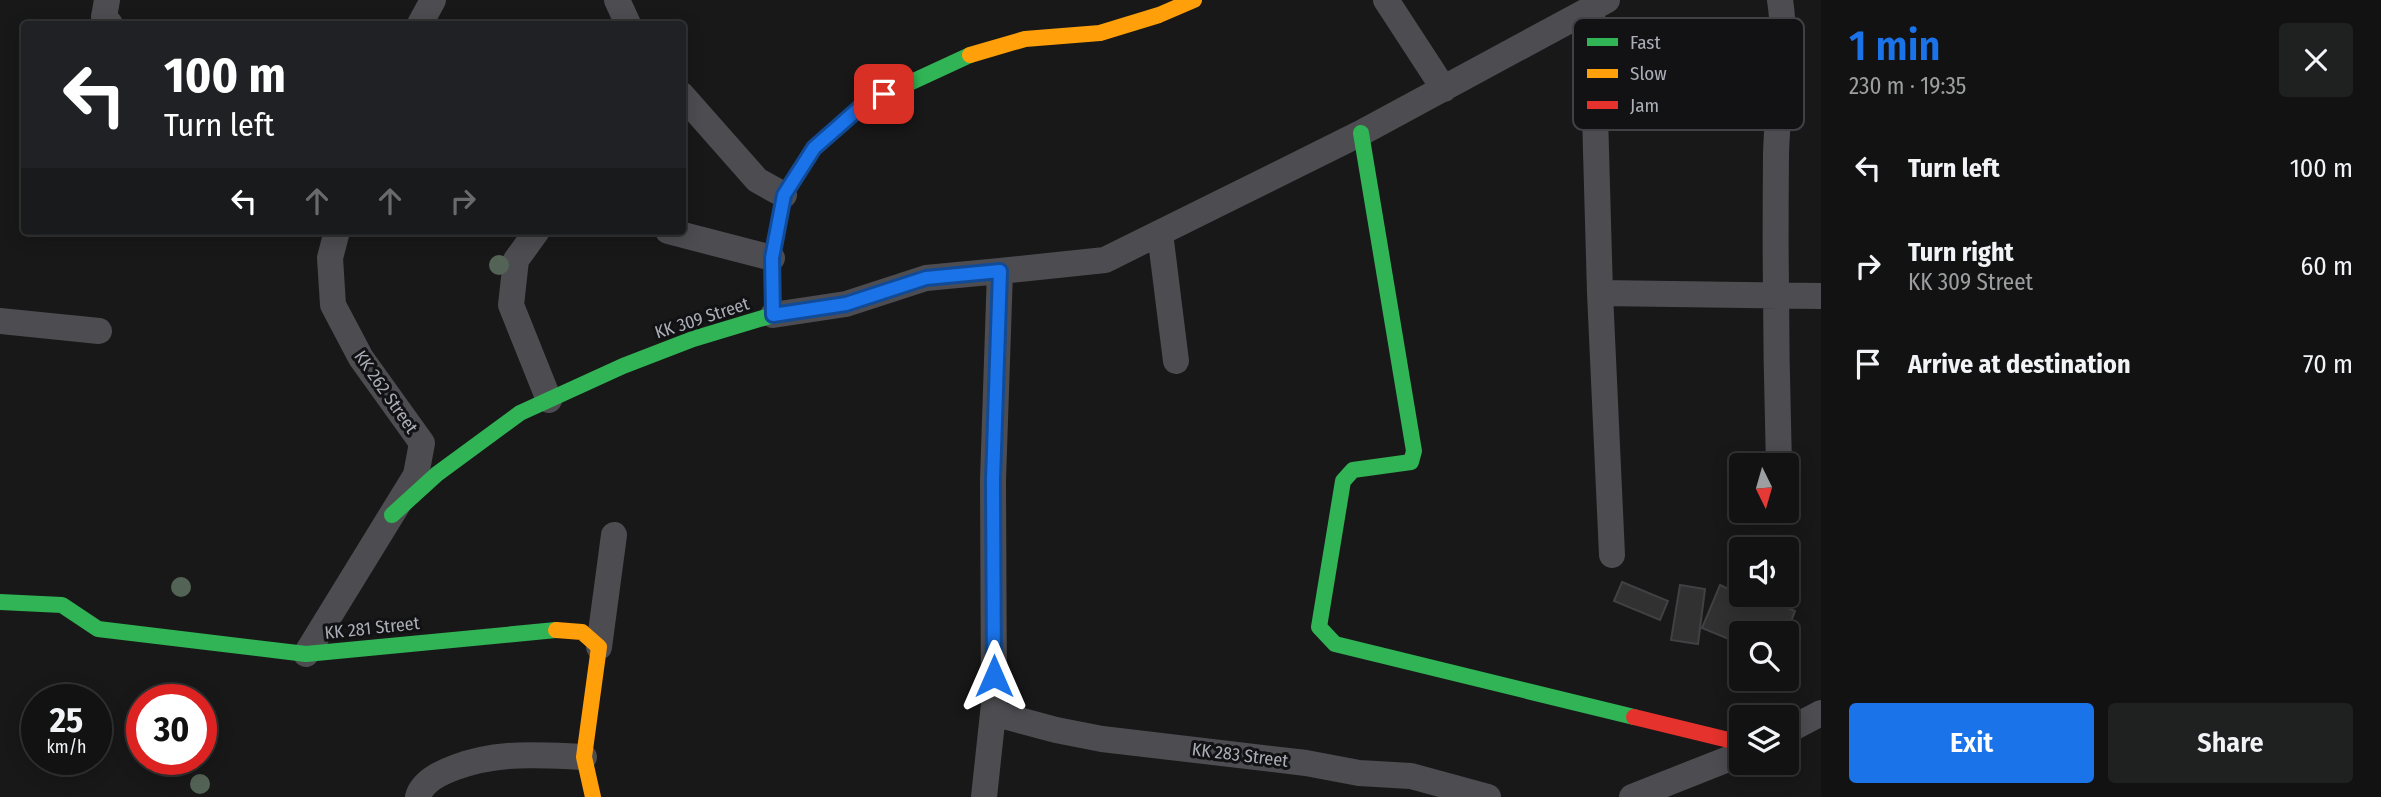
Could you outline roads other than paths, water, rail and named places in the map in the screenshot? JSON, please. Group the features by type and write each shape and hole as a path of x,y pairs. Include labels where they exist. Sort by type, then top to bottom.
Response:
{"street":[{"path":"107,0 104,17 107,21"},
{"path":"422,21 433,0"},
{"path":"617,0 627,21"},
{"name":"KK 309 Street","path":"391,515 437,474 520,413 623,366 693,339 773,315 772,258 784,195 814,148 864,104 966,56 1024,40 1100,33 1159,15 1194,0"},
{"path":"1386,0 1444,89"},
{"path":"1780,0 1783,18"},
{"path":"1574,18 1600,4"},
{"path":"773,315 846,304 926,278 1105,260 1361,133 1573,19"},
{"path":"686,100 757,180 784,195"},
{"path":"1600,130 1600,293 1612,555"},
{"path":"1778,130 1774,295 1779,453"},
{"path":"1361,133 1414,451 1411,462 1353,470 1343,481 1319,626 1335,644 1729,740"},
{"path":"1160,233 1176,361"},
{"name":"KK 262 Street","path":"306,654 416,475 422,443 361,358 333,305 330,258 336,235"},
{"path":"534,235 516,260 511,305 549,400"},
{"path":"683,235 772,258"},
{"path":"984,797 993,713 993,480 1000,271"},
{"path":"1600,293 1821,296"},
{"path":"0,321 99,331"},
{"path":"593,797 584,757 614,535"},
{"name":"KK 281 Street","path":"0,601 62,605 98,629 306,654 547,629 582,632 599,647"},
{"name":"KK 283 Street","path":"993,713 1055,730 1102,739 1306,763 1359,773 1411,776 1488,797"},
{"path":"1799,725 1821,713"},
{"path":"418,797 420,788 445,770 506,756 584,757"},
{"path":"1632,797 1729,759"}]}
